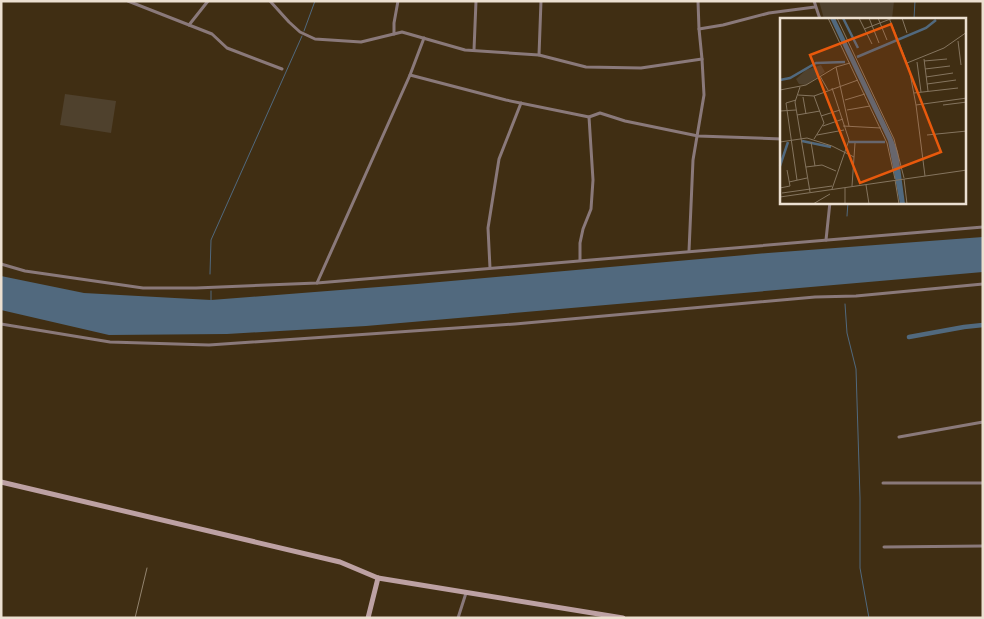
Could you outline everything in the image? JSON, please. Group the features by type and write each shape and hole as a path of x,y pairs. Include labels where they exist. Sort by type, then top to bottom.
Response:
{"main road":[{"path":"1,482 340,562 378,578 623,618"},
{"path":"368,618 378,578"}],"street":[{"path":"128,1 212,34 228,48 282,69"},
{"path":"189,25 208,1"},
{"path":"270,1 300,32 315,39 361,42 402,32 465,50 539,56 586,67 641,68 702,59"},
{"path":"394,34 398,1"},
{"path":"474,50 476,1"},
{"path":"539,56 541,1"},
{"path":"689,251 693,160 704,95 698,1"},
{"path":"814,1 820,18"},
{"path":"699,29 769,13 815,7"},
{"path":"317,283 410,75 424,38"},
{"path":"410,75 521,103 589,117 600,113 625,121 698,136 780,139"},
{"path":"490,268 488,228 499,159 521,103"},
{"path":"580,260 580,243 583,229 591,210 593,180 589,117"},
{"path":"826,240 830,204"},
{"path":"1,264 25,271 143,288 196,288 317,283 983,227"},
{"path":"1,324 110,342 209,345 515,324 983,284"},
{"path":"899,437 983,422"},
{"path":"883,483 983,483"},
{"path":"884,547 983,546"},
{"path":"458,618 466,592"}],"shaded area":[{"path":"819,1 894,1 892,18 824,18"},
{"path":"65,94 116,101 111,133 60,125"}],"water":[{"path":"983,237 983,272 366,326 227,334 109,335 1,310 1,276 84,293 211,300 768,253"}],"waterway":[{"path":"304,31 315,1"},
{"path":"914,18 915,1"},
{"path":"210,274 211,240 302,36"},
{"path":"847,216 848,204"},
{"path":"211,291 211,300"},
{"path":"845,304 847,333 856,369 860,568 869,618"},
{"path":"909,337 983,325"}],"railway":[{"path":"135,618 147,568"}]}
